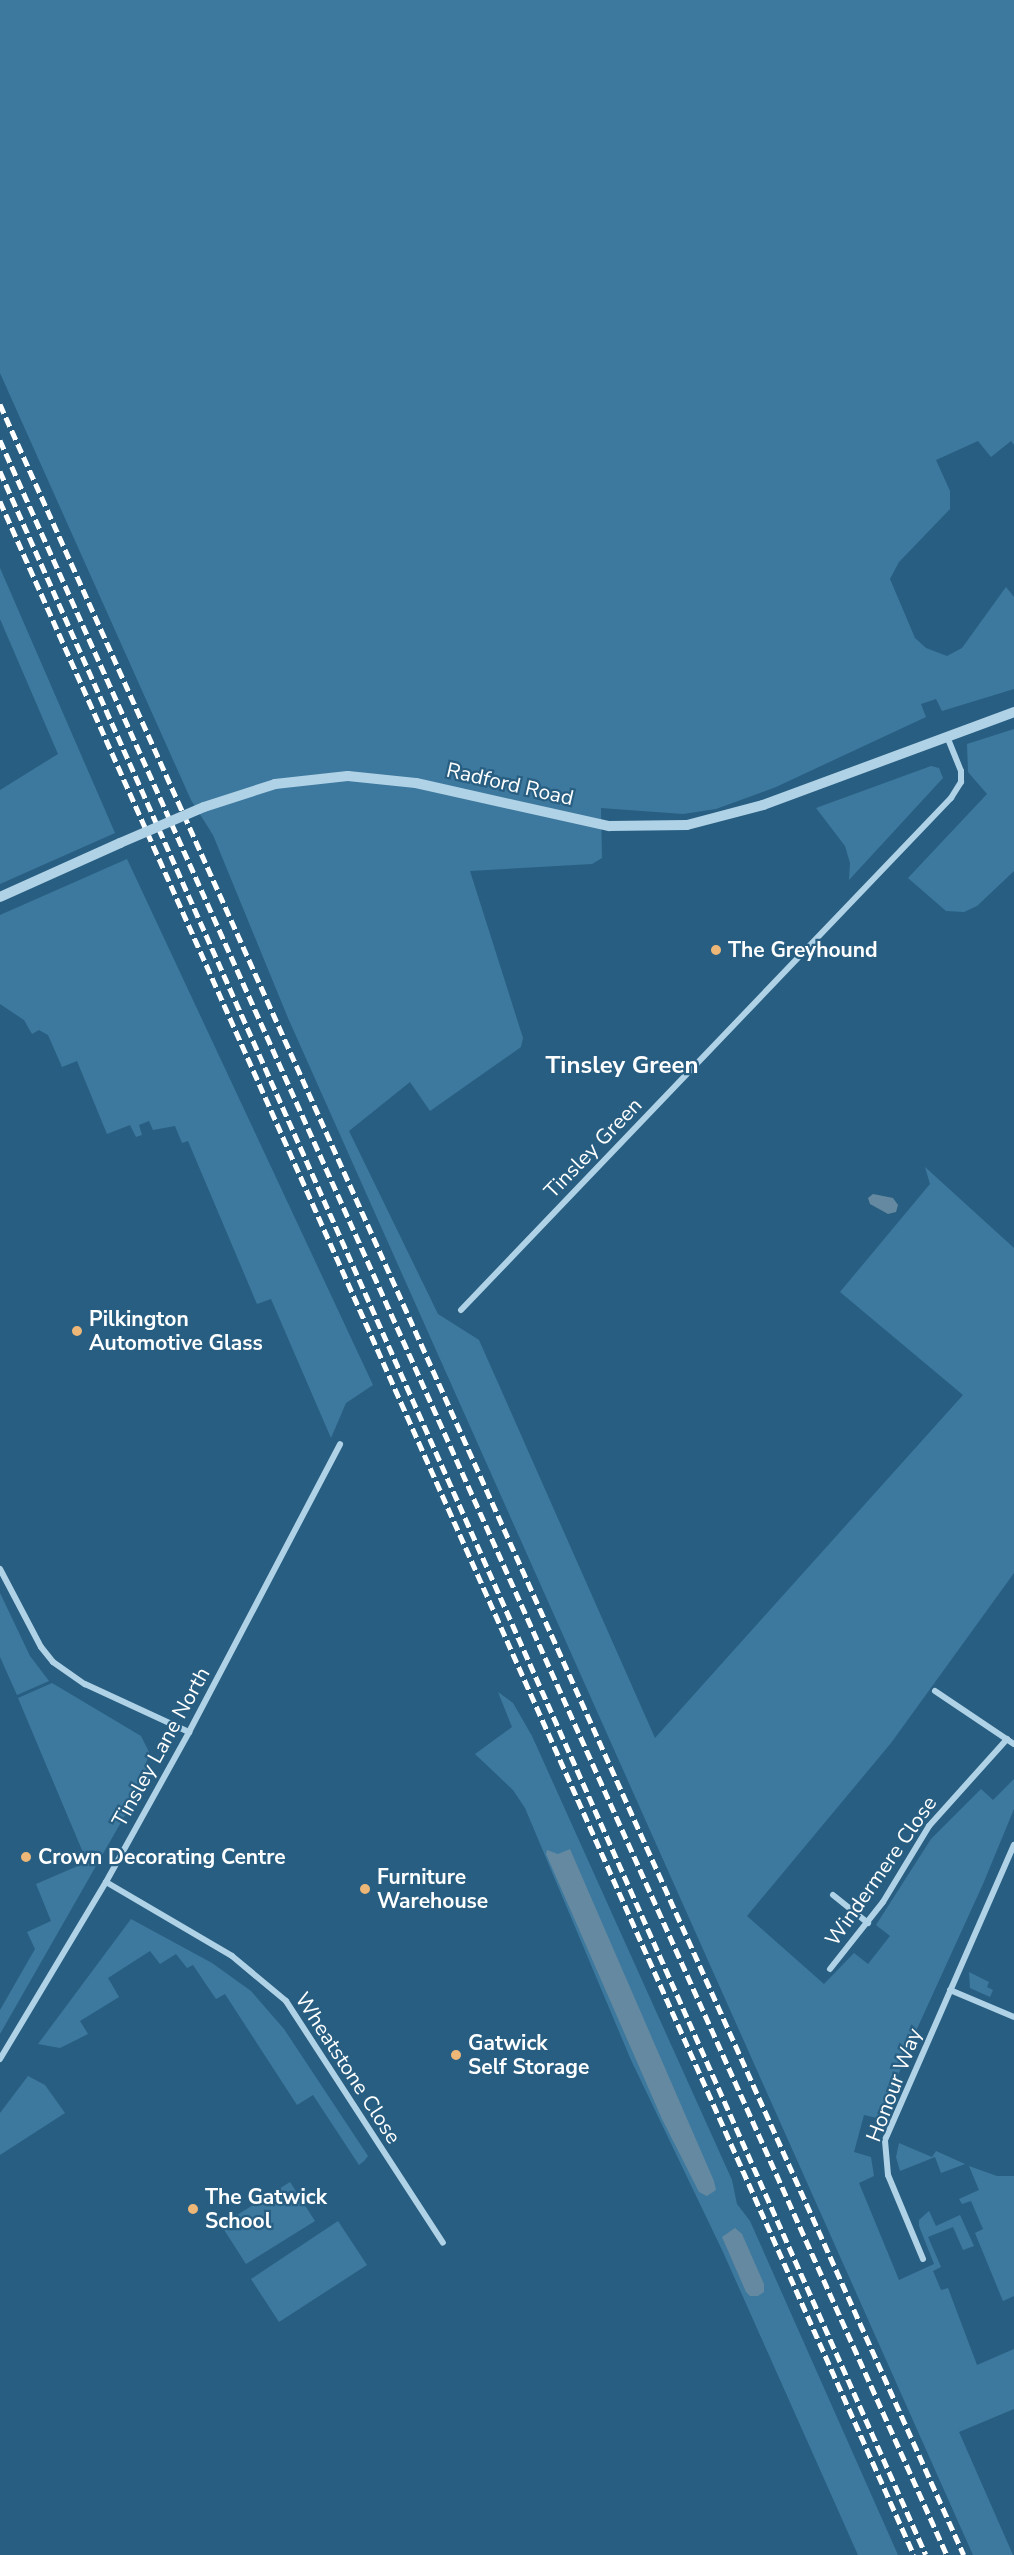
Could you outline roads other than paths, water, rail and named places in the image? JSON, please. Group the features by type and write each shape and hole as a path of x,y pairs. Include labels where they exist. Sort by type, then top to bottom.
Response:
{"street":[{"name":"Radford Road","path":"0,897 204,807 275,784 348,776 416,783 609,826 687,825 739,813 1014,712"},
{"name":"Tinsley Green","path":"461,1310 951,798 961,782 961,771 947,736"},
{"name":"Tinsley Lane North","path":"0,2059 106,1882 189,1732 340,1444"},
{"path":"0,1569 41,1647 53,1662 85,1684 189,1732"},
{"path":"935,1690 1014,1744"},
{"name":"Windermere Close","path":"830,1969 868,1923 929,1826 1007,1739"},
{"name":"Honour Way","path":"923,2259 888,2175 884,2152 890,2127 1014,1845"},
{"name":"Wheatstone Close","path":"106,1882 232,1956 286,2001 443,2243"},
{"path":"833,1895 868,1923"},
{"path":"950,1990 1014,2017"}],"railway":[{"path":"0,404 964,2555"},
{"path":"0,440 947,2555"},
{"path":"0,471 926,2555"},
{"path":"0,501 914,2555"}],"place":[{"name":"The Greyhound","path":"716,950"},
{"name":"Pilkington Automotive Glass","path":"77,1331"},
{"name":"Crown Decorating Centre","path":"26,1857"},
{"name":"Furniture Warehouse","path":"365,1889"},
{"name":"Gatwick Self Storage","path":"456,2055"},
{"name":"The Gatwick School","path":"193,2209"}],"district":[{"name":"Tinsley Green","path":"622,1066"}]}
